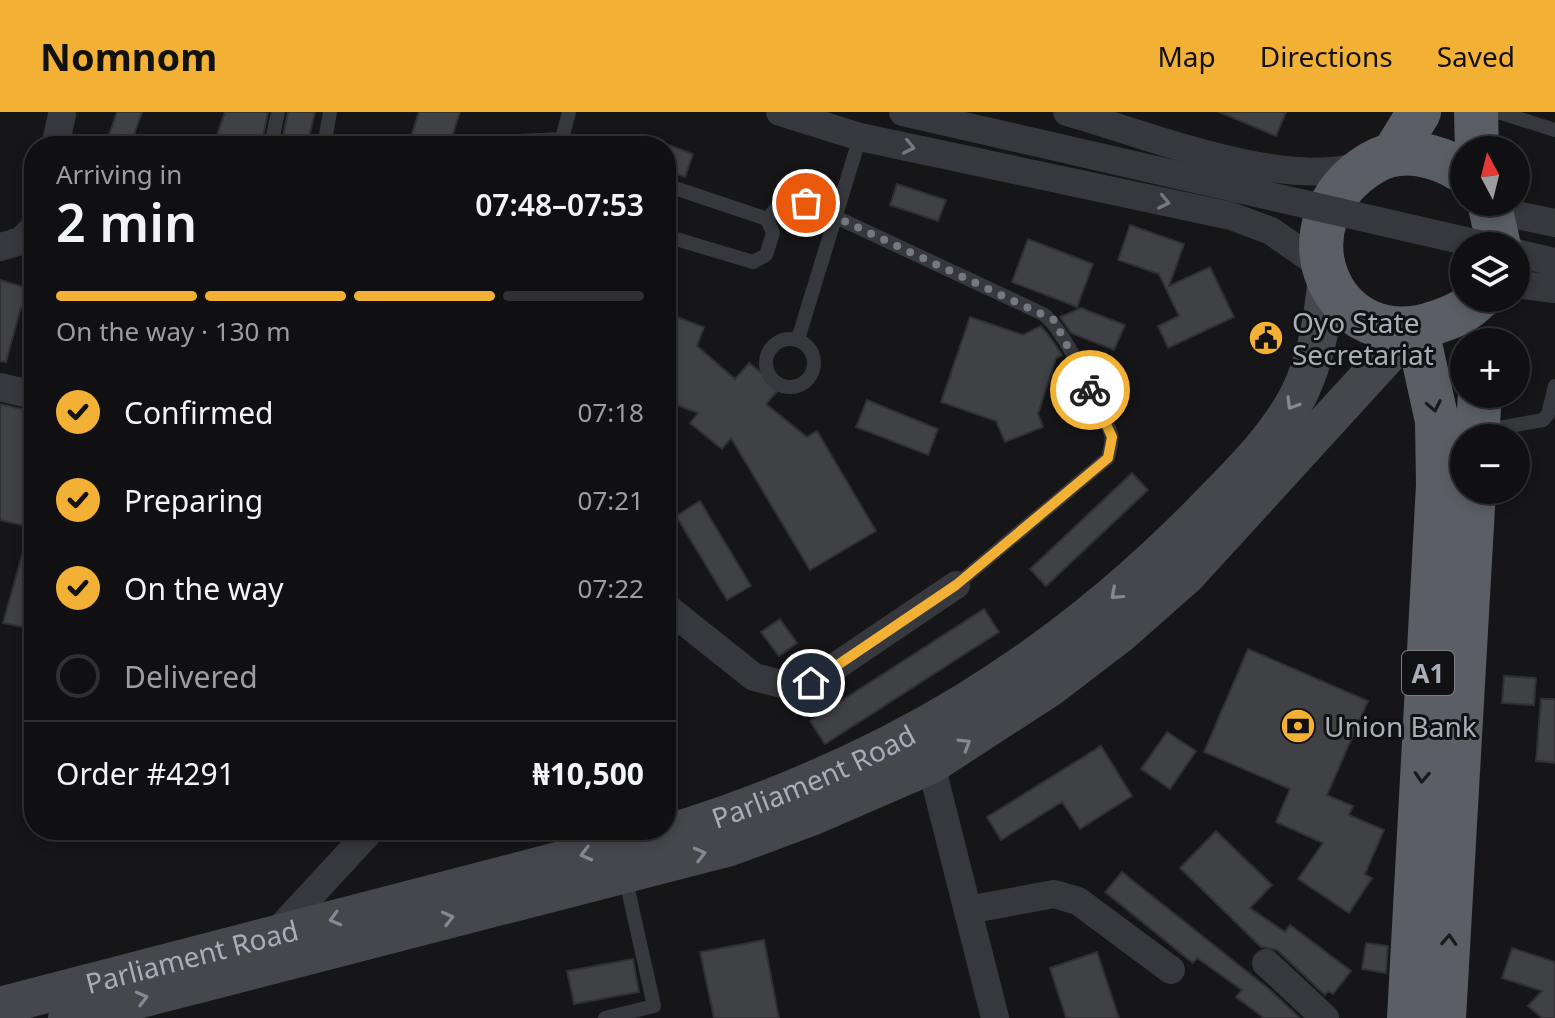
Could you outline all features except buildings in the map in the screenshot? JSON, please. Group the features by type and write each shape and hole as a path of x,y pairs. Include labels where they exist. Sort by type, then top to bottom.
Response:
{"highway":[{"path":"1385,157 1419,112"},
{"path":"1476,112 1477,136"},
{"path":"1450,163 1421,154 1385,157 1349,176 1329,203 1320,235 1325,272 1340,299 1359,316 1383,327 1413,331 1465,312"},
{"name":"A1","path":"1409,1018 1438,439 1413,331"},
{"name":"A1","path":"1444,1018 1473,504"}],"main road":[{"name":"Parliament Road","path":"676,831 776,799 869,757 952,712 1030,661 1101,607 1161,553 1260,449 1298,395 1313,360 1325,272"},
{"name":"Parliament Road","path":"0,1006 272,950 730,847 811,817 931,765 1051,687 1119,635 1187,575 1413,331"},
{"name":"Parliament Road","path":"67,1018 272,950 644,840"}],"street":[{"path":"780,112 860,137 1231,216 1271,231 1325,272"},
{"path":"903,112 1492,226 1555,223"},
{"path":"1067,112 1246,163 1290,171 1327,173 1385,157"},
{"path":"57,136 62,115"},
{"path":"0,247 24,238"},
{"path":"1530,256 1555,262"},
{"path":"1530,286 1555,289"},
{"path":"0,387 24,393"},
{"path":"676,615 754,677 782,684 811,683 956,585"},
{"path":"931,765 995,1018"},
{"path":"272,950 363,840"},
{"path":"968,910 1054,894 1078,901 1171,970"},
{"path":"1266,963 1325,1018"}],"lane":[{"path":"273,136 278,112"},
{"path":"326,136 330,112"},
{"path":"565,136 569,112"},
{"path":"1498,112 1555,130"},
{"path":"798,339 860,137"},
{"path":"676,188 767,219 773,233 760,261 753,262 676,239"},
{"path":"767,219 783,201 806,203 1054,320 1112,437 1108,458 956,585"},
{"path":"1478,421 1543,420 1548,414 1555,386"},
{"path":"605,1018 655,1012 625,873"}],"way so far":[{"path":"806,203 1054,320 1090,390"}],"place":[{"name":"Oyo State Secretariat","path":"1266,338"},
{"name":"Union Bank","path":"1298,726"}],"route":[{"path":"811,683 956,585 1108,458 1112,437 1090,390"}]}
